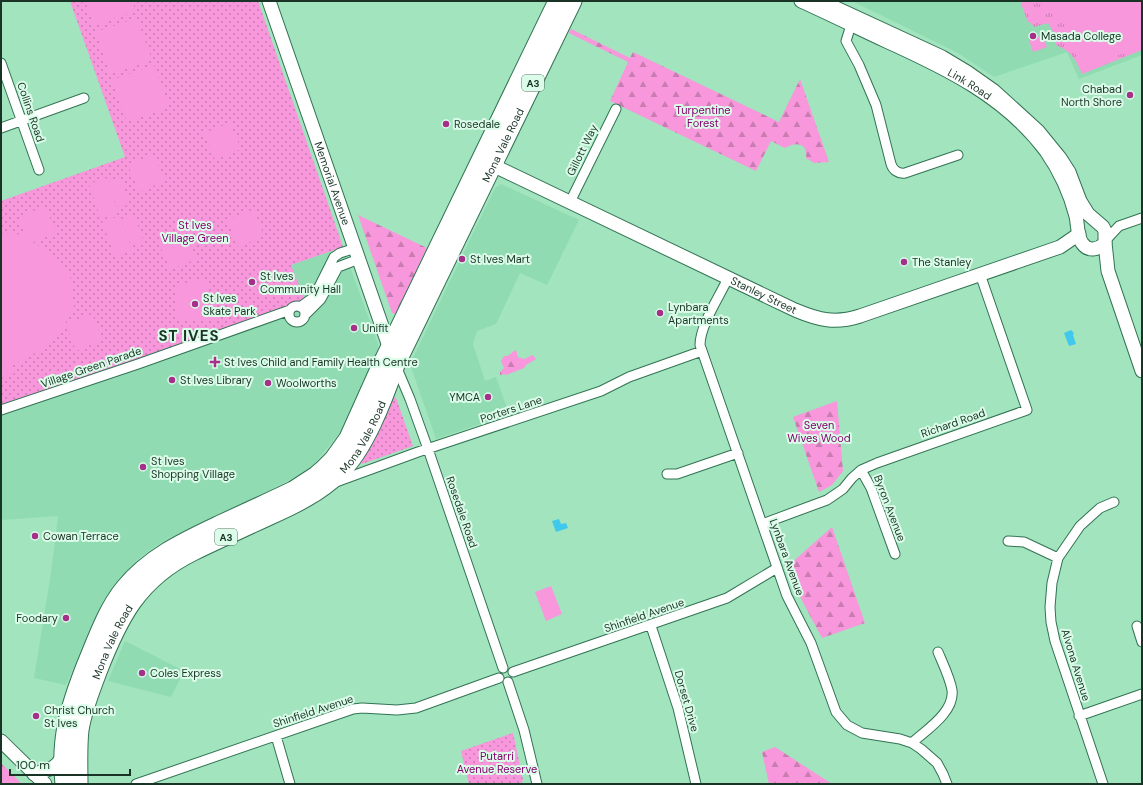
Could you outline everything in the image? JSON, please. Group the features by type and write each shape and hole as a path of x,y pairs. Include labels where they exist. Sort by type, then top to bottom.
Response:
{"highway":[{"name":"Mona Vale Road","path":"79,784 78,756 80,729 87,701 105,654 117,629 127,610 141,590 159,573 180,559 314,495 340,474 360,446 373,422 396,365 487,162 555,1"},
{"name":"Mona Vale Road","path":"64,784 63,755 67,720 77,686 101,629 124,589 148,564 170,549 293,490 316,475 333,459 348,438 390,348 573,1"}],"street":[{"name":"Memorial Avenue","path":"269,1 396,365"},
{"name":"Link Road","path":"802,1 953,72 1003,106 1046,150 1065,183 1079,231"},
{"name":"Link Road","path":"821,1 942,58 967,72 994,91 1038,131 1051,146 1069,172 1080,201 1088,214 1098,223"},
{"path":"851,25 846,41 859,65 876,105 891,164 894,169 899,173 905,173 958,155"},
{"name":"Collins Road","path":"1,63 39,170"},
{"path":"1,128 84,98"},
{"name":"Gillott Way","path":"570,202 616,109"},
{"name":"Stanley Street","path":"487,162 808,316 819,319 839,321 860,316 1060,247 1086,247"},
{"path":"1108,271 1082,242 1079,231 1087,223 1119,226 1142,218"},
{"path":"1098,223 1105,231 1108,271 1142,371"},
{"path":"1086,247 1098,249 1119,226"},
{"name":"Stanley Street","path":"1060,247 1079,231"},
{"path":"340,253 358,253 338,267 321,299 305,315 303,320 298,322 293,321 290,314 294,307 300,307 314,297 334,257 340,253"},
{"name":"Richard Road","path":"762,524 827,500 843,489 852,478 862,470 885,460 1027,410 980,274"},
{"name":"Lynbara Avenue","path":"728,278 704,325 700,342 702,351 787,596 811,643 834,707 839,716 848,725 862,734 900,739 912,743 924,751 937,763 946,784"},
{"path":"300,307 304,310 305,315"},
{"name":"Village Green Parade","path":"1,410 280,314 290,314"},
{"name":"Porters Lane","path":"325,486 599,392 629,377 702,351"},
{"name":"Rosedale Road","path":"396,365 410,399 503,668"},
{"path":"667,474 677,474 738,453"},
{"name":"Byron Avenue","path":"862,470 871,488 896,554"},
{"name":"Alvona Avenue","path":"1103,784 1055,641 1050,607 1052,583 1058,558 1080,526 1100,508 1114,502"},
{"path":"1008,541 1024,542 1058,558"},
{"name":"Shinfield Avenue","path":"513,672 651,626 727,598 777,568"},
{"name":"Dorset Drive","path":"651,626 678,708 696,784"},
{"path":"1137,626 1142,642"},
{"path":"912,743 944,714 950,706 952,699 952,690 938,652"},
{"path":"503,668 508,668 513,672 513,677 508,682 504,682 499,678 498,673 503,668"},
{"name":"Shinfield Avenue","path":"136,784 353,709 362,708 397,710 416,708 499,678"},
{"path":"508,682 524,730 538,784"},
{"path":"1079,716 1142,694"},
{"path":"276,736 290,784"},
{"path":"1,741 45,784"},
{"path":"34,774 50,769 59,763 63,755"}],"shaded area":[{"name":"Masada College","path":"852,1 1142,1 1142,55 1079,79 1067,52 994,77 958,53"},
{"path":"501,184 579,220 547,285 520,273 496,324 477,331 473,344 485,381 496,377 509,414 436,439 410,364 495,188"},
{"path":"343,247 378,344 378,349 341,431 315,463 301,474 255,498 169,538 139,558 113,586 103,602 66,685 34,678 51,573 58,516 1,520 1,406 304,302 291,265"},
{"path":"125,641 184,671 171,697 108,681"}],"green space":[{"name":"St Ives Village Green","path":"70,1 258,1 343,247 291,265 305,301 1,406 1,201 125,157"},
{"path":"85,1 132,1 136,11 94,26"},
{"path":"1022,1 1142,1 1142,50 1082,74 1072,56 1066,50 1056,45 1056,37 1048,23 1034,27 1028,22 1021,4"},
{"path":"1056,1 1142,1 1142,46 1081,69"},
{"path":"137,18 152,60 110,74 96,32"},
{"name":"Turpentine Forest","path":"571,29 630,58 633,52 779,122 800,79 829,162 814,163 806,158 805,149 803,146 793,144 785,148 771,141 756,171 610,101 628,62 569,33"},
{"path":"1042,35 1047,47 1033,52 1029,40"},
{"path":"154,65 169,107 127,122 112,80"},
{"path":"230,123 241,149 215,160 204,133"},
{"path":"154,155 165,181 139,192 128,165"},
{"path":"120,177 130,204 118,208 112,194 118,213 101,219 89,184 106,178 108,182"},
{"path":"45,206 56,233 33,242 57,258 71,279 74,306 60,334 37,352 16,364 11,362 15,373 1,378 1,234 14,232 27,239 19,217"},
{"path":"254,209 264,236 238,247 228,220"},
{"path":"134,215 144,242 131,246 121,219"},
{"path":"358,215 427,248 396,314 392,313"},
{"path":"119,216 132,250 115,256 102,222"},
{"path":"185,232 196,259 170,270 159,243"},
{"name":"St Ives Skate Park","path":"204,277 218,319 212,321 177,320 175,290 179,285"},
{"path":"92,314 103,340 76,351 66,324"},
{"path":"516,350 518,357 524,359 533,355 536,359 524,368 506,375 500,375 500,372 504,368 501,361 504,356 507,356"},
{"path":"394,397 396,398 413,446 362,464 361,462 378,433"},
{"name":"Seven Wives Wood","path":"837,401 843,471 832,485 819,492 793,417"},
{"path":"832,527 865,623 822,638 798,593 789,565"},
{"path":"551,586 562,614 546,621 535,592"},
{"name":"Putarri Avenue Reserve","path":"513,733 523,780 521,784 469,784 461,751"},
{"path":"775,747 832,784 769,784 762,752"},
{"path":"1,763 22,784 1,784"}],"water":[{"path":"1071,330 1074,333 1073,335 1076,344 1069,346 1064,333"},
{"path":"559,519 561,524 566,523 568,528 556,532 552,521"}],"place":[{"name":"Masada College","path":"1033,36"},
{"name":"Chabad North Shore","path":"1130,95"},
{"name":"Rosedale","path":"446,124"},
{"name":"St Ives Mart","path":"462,259"},
{"name":"The Stanley","path":"904,262"},
{"name":"St Ives Community Hall","path":"252,282"},
{"name":"St Ives Skate Park","path":"195,304"},
{"name":"Lynbara Apartments","path":"660,313"},
{"name":"Unifit","path":"354,328"},
{"name":"St Ives Child and Family Health Centre","path":"215,362"},
{"name":"St Ives Library","path":"172,380"},
{"name":"Woolworths","path":"268,383"},
{"name":"YMCA","path":"488,397"},
{"name":"St Ives Shopping Village","path":"143,467"},
{"name":"Cowan Terrace","path":"35,536"},
{"name":"Foodary","path":"66,618"},
{"name":"Coles Express","path":"142,673"},
{"name":"Christ Church St Ives","path":"36,716"}],"district":[{"name":"ST IVES","path":"189,336"}]}
